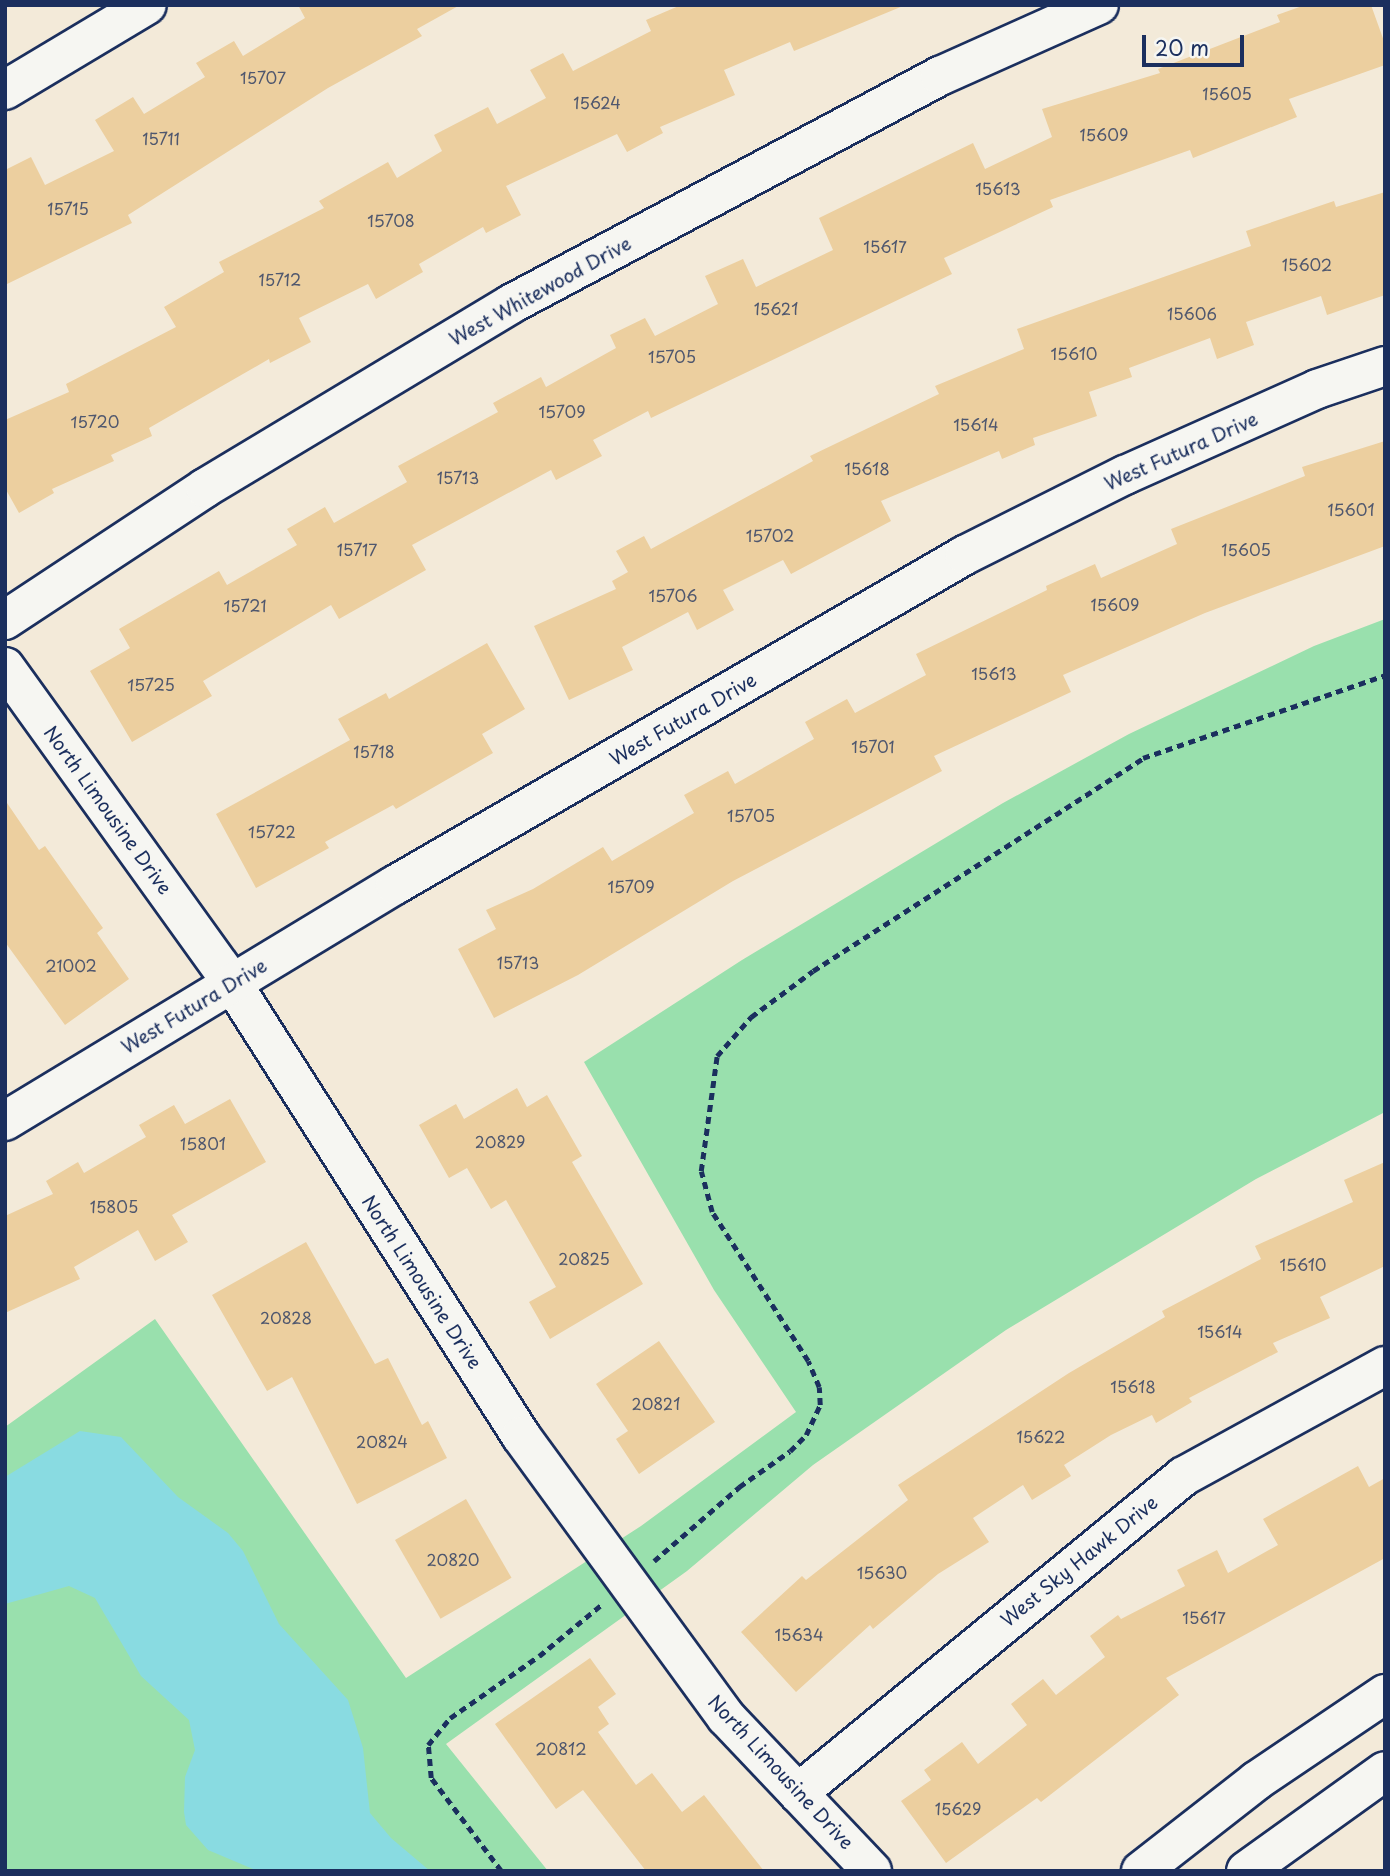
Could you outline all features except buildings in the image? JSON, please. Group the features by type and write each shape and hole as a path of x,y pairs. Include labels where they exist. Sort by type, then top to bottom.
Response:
{"street":[{"path":"5,90 147,5"},
{"name":"West Whitewood Drive","path":"5,620 205,488 511,304 940,76 1099,5"},
{"name":"West Futura Drive","path":"5,1121 232,983 965,555 1125,475 1317,389 1385,366"},
{"name":"North Limousine Drive","path":"5,667 232,983 521,1436 726,1717 872,1871"},
{"name":"West Sky Hawk Drive","path":"798,1793 1184,1476 1385,1366"},
{"path":"1142,1871 1256,1781 1385,1693"},
{"path":"1246,1871 1385,1771"}],"path":[{"path":"500,1871 430,1778 428,1745 450,1718 539,1656 739,1487 790,1451 806,1435 820,1405 819,1387 808,1361 712,1212 701,1171 717,1056 751,1017 813,971 1143,758 1385,675"}],"green space":[{"path":"1385,619 1385,1112 1256,1179 1006,1330 813,1465 687,1571 446,1744 548,1871 5,1871 5,1427 155,1319 406,1678 641,1526 796,1412 714,1290 584,1062 742,960 1003,803 1129,734 1314,646"}],"water":[{"path":"80,1431 121,1437 178,1497 228,1533 243,1551 279,1624 348,1700 363,1748 370,1813 391,1838 430,1871 258,1871 208,1850 186,1825 184,1812 185,1777 195,1750 189,1720 141,1676 95,1598 69,1586 5,1604 5,1477"}]}
